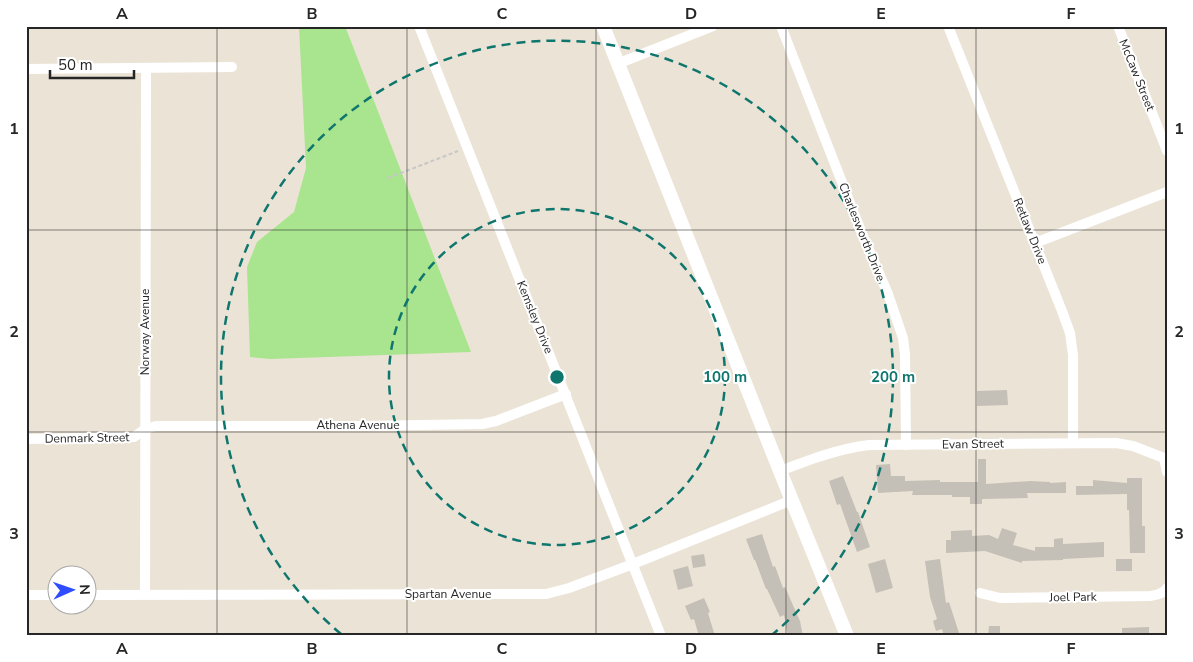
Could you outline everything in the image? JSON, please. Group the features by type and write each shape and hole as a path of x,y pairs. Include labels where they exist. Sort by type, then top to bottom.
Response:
{"main road":[{"path":"603,26 847,636"}],"street":[{"name":"Kemsley Drive","path":"420,26 661,636"},
{"path":"617,64 713,26"},
{"name":"Charlesworth Drive","path":"781,26 904,338 906,354 906,445"},
{"name":"Retlaw Drive","path":"948,26 1062,311 1072,343 1073,443"},
{"name":"McCaw Street","path":"1118,26 1167,151"},
{"path":"26,69 232,67"},
{"name":"Norway Avenue","path":"145,594 146,69"},
{"path":"1035,243 1167,192"},
{"name":"Athena Avenue","path":"145,429 156,426 482,424 496,421 566,394"},
{"name":"Denmark Street","path":"26,439 134,438 145,429"},
{"name":"Evan Street","path":"780,471 816,457 847,448 868,445 1116,444 1144,450 1165,458"},
{"path":"1165,458 1167,472"},
{"name":"Spartan Avenue","path":"98,595 546,594 569,588 633,564 792,500"},
{"name":"Joel Park","path":"980,593 1000,598 1150,596 1159,594 1166,589"},
{"path":"26,595 48,595"}],"path":[{"path":"388,178 468,148"}],"green space":[{"path":"299,26 345,26 471,352 270,359 250,357 247,267 257,242 294,212 306,168"}],"building":[{"path":"1007,390 1008,405 977,406 977,391"},
{"path":"978,459 986,459 986,484 1031,481 1066,482 1066,493 1027,493 1028,498 982,499 982,504 970,504 970,497 912,495 913,491 878,493 876,465 890,464 891,476 905,476 905,481 978,482"},
{"path":"843,476 870,547 857,552 840,504 837,505 829,481"},
{"path":"1127,478 1142,478 1142,526 1145,526 1145,553 1130,553 1127,494 1076,495 1076,486 1093,486 1093,480 1127,483"},
{"path":"1002,528 1017,533 1013,545 1035,551 1035,547 1054,547 1054,539 1063,538 1063,544 1104,542 1104,557 1022,561 1022,563 985,551 946,553 946,540 951,540 951,531 972,530 972,536 989,535 998,539"},
{"path":"762,534 773,567 775,566 783,588 785,587 800,621 803,636 788,636 784,615 780,617 754,560 746,539"},
{"path":"704,554 706,566 693,568 691,556"},
{"path":"885,559 893,588 876,593 868,564"},
{"path":"940,559 946,603 949,602 960,636 944,636 942,629 936,631 933,621 937,619 930,597 925,561"},
{"path":"1116,559 1132,559 1132,571 1116,571"},
{"path":"688,566 693,586 678,590 673,570"},
{"path":"704,598 710,612 708,613 715,636 699,636 694,619 691,620 685,606"},
{"path":"989,626 1000,626 1000,636 988,636"},
{"path":"1149,627 1149,636 1122,636 1122,628"}]}
